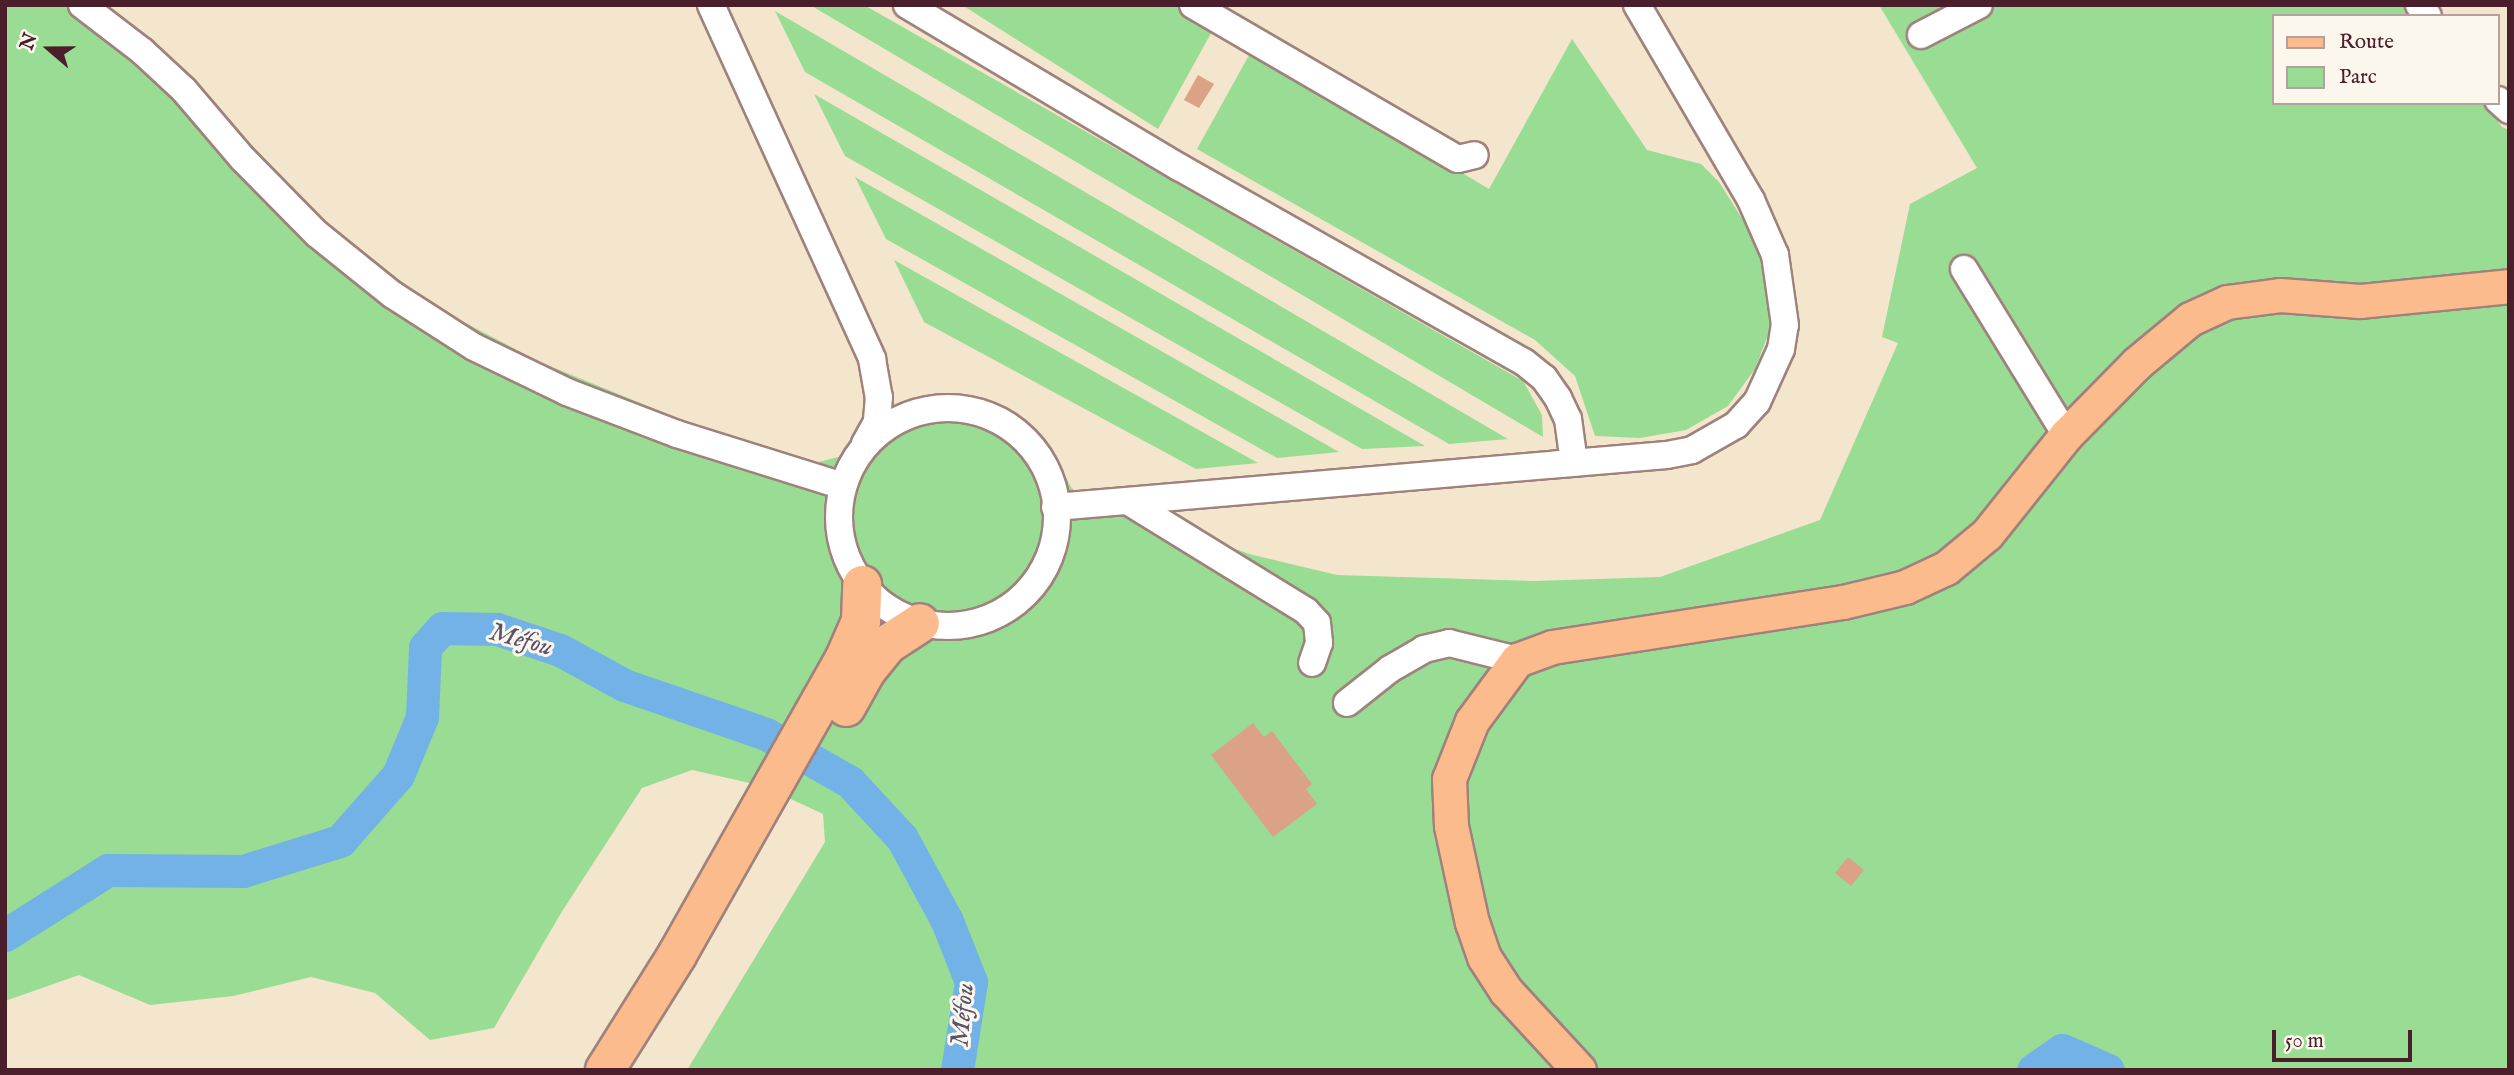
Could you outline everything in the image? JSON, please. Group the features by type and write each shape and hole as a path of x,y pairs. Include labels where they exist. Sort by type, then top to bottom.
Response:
{"highway":[{"path":"634,1070 743,861 855,666 861,621 862,585"},
{"path":"855,666 920,623"},
{"path":"605,1070 743,861"}],"main road":[{"path":"1579,1070 1506,991 1485,957 1472,923 1451,826 1449,779 1472,721 1517,660 1552,647 1843,602 1905,587 1946,568 1987,534 2066,435 2137,363 2190,319 2227,302 2280,295 2360,300 2509,286"}],"street":[{"path":"82,5 142,51 184,90 243,159 317,234 393,295 474,347 567,392 664,430 844,486"},
{"path":"711,5 872,359 879,397 877,422 862,450 844,486 839,507 843,548 862,585 887,608 920,623 951,627 982,621 1010,607 1033,585 1049,558 1056,527 1055,507 1049,477 1029,444 1016,431 982,414 944,408 917,413 891,425 862,450"},
{"path":"1193,5 1458,159 1475,155"},
{"path":"1055,507 1623,460 1692,450 1736,425 1757,402 1781,349 1785,324 1783,290 1775,255 1751,200 1637,5"},
{"path":"1921,35 1979,5"},
{"path":"912,6 1179,167 1524,362 1544,378 1558,398 1568,419 1574,463"},
{"path":"1964,269 2066,435"},
{"path":"1129,502 1306,611 1317,623 1319,643 1312,663"},
{"path":"1347,703 1390,669 1424,649 1448,643 1517,660"}],"green space":[{"path":"5,5 100,5 171,59 326,224 435,307 540,362 770,456 792,462 819,462 846,455 870,433 915,406 936,401 983,402 1028,425 1052,450 1071,487 1081,497 1253,555 1337,575 1534,581 1660,577 1820,520 1898,343 1882,337 1910,204 1977,168 1879,5 2404,5 2411,14 2272,14 2272,105 2485,105 2502,127 2509,130 2509,1070 687,1070 825,842 823,814 763,786 692,770 642,788 561,913 494,1028 430,1040 375,993 311,977 233,996 150,1005 79,975 5,1001"},
{"path":"810,5 864,5 1523,381 1542,415 1543,437"},
{"path":"962,5 1180,5 1215,26 1158,129"},
{"path":"775,11 1508,439 1449,444 805,72"},
{"path":"1572,39 1647,150 1701,164 1719,182 1758,244 1772,291 1770,330 1755,369 1728,406 1686,430 1640,438 1595,436 1575,376 1535,340 1197,149 1253,48 1489,189"},
{"path":"814,94 1425,446 1362,449 845,156"},
{"path":"855,177 1339,452 1277,458 886,239"},
{"path":"894,260 1258,463 1196,469 924,322"}],"building":[{"path":"1198,75 1214,84 1199,108 1184,100"},
{"path":"1253,723 1264,737 1272,731 1312,784 1306,789 1317,804 1273,837 1211,755"},
{"path":"1848,857 1864,870 1851,886 1835,873"}],"waterway":[{"name":"Méfou","path":"5,935 108,870 243,871 340,841 398,775 422,717 425,647 442,628 497,629 560,650 624,685 766,734 850,782 902,838 947,921 971,982 957,1070"},
{"name":"Méfou","path":"2033,1070 2062,1050 2108,1070"}]}
